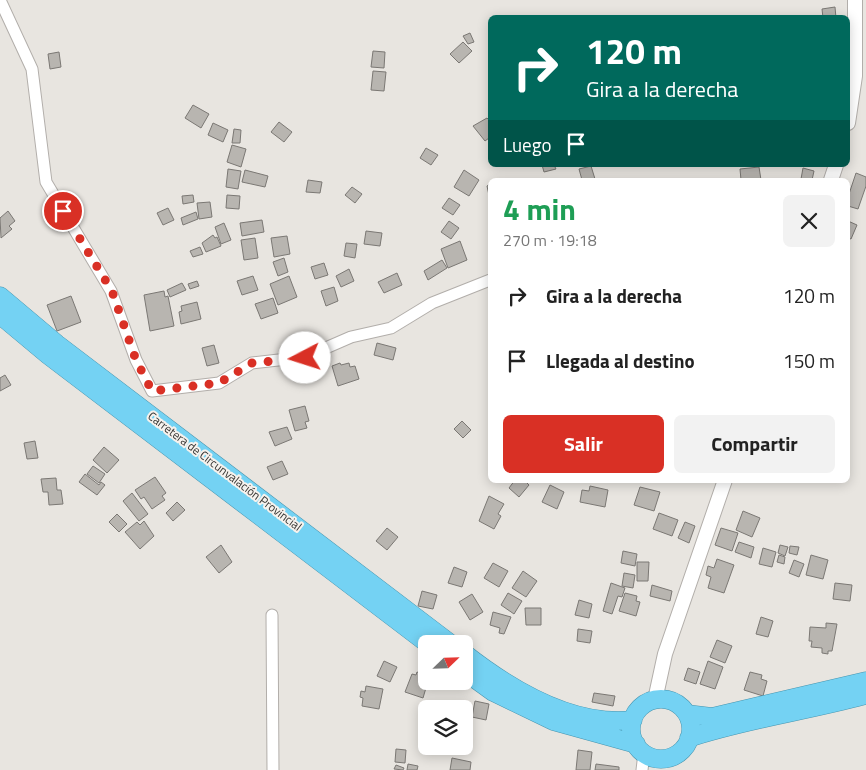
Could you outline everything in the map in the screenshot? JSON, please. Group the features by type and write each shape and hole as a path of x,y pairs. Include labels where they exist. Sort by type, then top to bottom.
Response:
{"highway":[{"name":"Carretera de Circunvalación Provincial","path":"0,296 56,344 439,635"},
{"name":"Carretera de Circunvalación Provincial","path":"0,315 48,355 418,636"},
{"path":"473,660 500,680 557,708 613,722 633,720"},
{"path":"473,678 493,692 552,721 640,756 662,759 674,756 684,749 689,738 690,726 687,714"},
{"path":"640,756 632,732 633,720 639,709 655,700 673,702 687,714 712,717 866,681"},
{"path":"689,738 714,730 818,708 866,695"}],"street":[{"path":"0,0 32,70 46,182 112,291 136,360 152,391 219,383 252,363 305,358 351,337 391,328 432,302 488,281"},
{"path":"850,110 861,34 855,0"},
{"path":"655,700 665,654 724,483"},
{"path":"272,615 273,770"}],"building":[{"path":"835,7 836,15 823,15 822,9"},
{"path":"470,33 474,42 468,44 463,36"},
{"path":"463,42 472,51 459,63 450,54"},
{"path":"373,51 385,52 384,68 371,67"},
{"path":"59,52 61,67 50,69 48,54"},
{"path":"373,71 386,72 384,91 371,90"},
{"path":"193,105 209,114 201,128 185,118"},
{"path":"487,118 488,139 485,141 473,126"},
{"path":"279,122 292,132 284,142 271,132"},
{"path":"213,123 228,130 223,142 208,135"},
{"path":"234,129 241,130 240,143 232,143"},
{"path":"232,145 246,149 241,167 227,162"},
{"path":"426,148 438,155 431,165 420,158"},
{"path":"543,167 555,167 556,169 544,172"},
{"path":"591,167 595,178 581,178 579,169"},
{"path":"759,167 761,178 741,178 740,169"},
{"path":"803,168 814,171 812,178 801,178"},
{"path":"228,169 241,171 238,189 226,187"},
{"path":"245,170 268,176 265,187 242,182"},
{"path":"464,170 479,180 469,196 454,187"},
{"path":"856,173 866,177 866,186 858,209 850,207 850,191"},
{"path":"308,180 322,182 320,193 306,192"},
{"path":"352,187 362,194 355,203 345,195"},
{"path":"193,195 194,202 183,204 182,196"},
{"path":"227,195 240,196 239,209 226,208"},
{"path":"449,198 460,205 453,215 442,208"},
{"path":"210,202 212,217 199,219 197,203"},
{"path":"168,208 174,220 163,225 157,213"},
{"path":"8,211 15,221 9,226 12,229 1,238 0,218"},
{"path":"196,212 198,219 183,225 181,218"},
{"path":"262,220 264,232 242,236 240,223"},
{"path":"449,221 459,228 451,239 441,232"},
{"path":"850,222 857,225 850,239"},
{"path":"224,223 231,240 221,244 215,227"},
{"path":"366,231 382,233 380,246 364,244"},
{"path":"213,235 215,238 217,237 221,246 206,252 202,243"},
{"path":"287,236 290,254 274,257 271,238"},
{"path":"255,238 258,258 244,260 241,240"},
{"path":"460,241 467,260 448,268 441,249"},
{"path":"346,243 357,244 355,258 344,256"},
{"path":"200,247 203,254 193,257 190,251"},
{"path":"284,258 288,272 278,276 273,262"},
{"path":"442,260 447,268 428,280 424,271"},
{"path":"324,263 328,275 315,279 311,267"},
{"path":"349,269 354,281 341,287 336,276"},
{"path":"397,273 402,285 384,293 378,282"},
{"path":"253,276 258,290 242,295 237,281"},
{"path":"289,276 297,297 278,305 270,284"},
{"path":"197,281 199,286 190,289 188,284"},
{"path":"182,283 186,290 170,297 167,290"},
{"path":"334,287 338,301 326,306 321,291"},
{"path":"164,291 165,297 168,296 174,326 150,331 144,295"},
{"path":"71,296 81,322 57,331 47,305"},
{"path":"273,298 278,313 261,319 255,304"},
{"path":"197,302 201,319 181,324 179,312 182,311 181,306"},
{"path":"377,343 396,348 393,360 374,355"},
{"path":"214,345 219,363 207,366 202,348"},
{"path":"340,363 341,365 349,363 350,367 355,366 359,379 338,386 332,366"},
{"path":"5,375 11,385 0,391 0,378"},
{"path":"305,406 309,421 305,422 307,428 295,431 289,410"},
{"path":"462,421 471,430 463,438 454,429"},
{"path":"287,427 292,439 275,446 269,432"},
{"path":"35,441 38,458 27,459 24,443"},
{"path":"104,447 119,460 107,473 93,460"},
{"path":"282,461 288,474 273,480 267,467"},
{"path":"93,466 105,474 99,483 87,474"},
{"path":"85,474 99,485 101,482 105,485 97,495 79,482"},
{"path":"155,477 166,493 162,496 165,500 152,509 144,497 141,499 135,490"},
{"path":"56,478 57,490 61,490 63,504 49,505 48,492 43,492 41,479"},
{"path":"513,483 527,483 529,485 519,497 509,488"},
{"path":"550,485 564,492 557,509 542,502"},
{"path":"590,486 608,490 605,507 580,502 582,490 589,491"},
{"path":"640,487 660,492 654,511 634,505"},
{"path":"132,493 148,514 139,521 123,501"},
{"path":"489,496 504,504 498,514 501,516 494,529 479,521"},
{"path":"177,502 185,510 173,521 166,513"},
{"path":"743,511 760,518 752,537 736,530"},
{"path":"659,513 678,520 672,536 653,529"},
{"path":"117,514 127,524 119,532 109,522"},
{"path":"144,521 154,536 140,549 125,532 137,522 140,525"},
{"path":"685,522 695,526 689,543 678,538"},
{"path":"387,528 398,537 387,550 376,541"},
{"path":"721,528 738,533 732,551 715,545"},
{"path":"739,542 754,547 751,558 735,552"},
{"path":"221,545 232,562 219,573 206,557"},
{"path":"780,545 788,547 785,556 778,553"},
{"path":"790,546 799,547 797,555 789,553"},
{"path":"763,548 776,552 772,567 759,564"},
{"path":"623,551 637,554 635,566 621,563"},
{"path":"779,555 785,557 784,564 777,562"},
{"path":"811,555 828,560 823,579 806,575"},
{"path":"717,559 734,565 724,593 708,588 711,577 706,575 708,566 714,568"},
{"path":"794,560 804,564 799,577 789,573"},
{"path":"637,562 649,562 648,581 637,581"},
{"path":"493,563 508,571 499,587 484,578"},
{"path":"454,567 467,572 462,587 448,583"},
{"path":"523,571 537,581 526,597 512,588"},
{"path":"624,573 635,575 633,588 622,586"},
{"path":"611,583 625,588 622,597 618,596 612,614 603,611"},
{"path":"835,583 852,585 850,601 833,599"},
{"path":"652,585 672,591 670,601 650,596"},
{"path":"422,591 437,595 433,609 418,606"},
{"path":"508,593 522,601 514,614 501,605"},
{"path":"625,593 637,596 636,601 640,602 636,616 619,611"},
{"path":"472,594 483,612 470,620 459,602"},
{"path":"579,600 592,604 589,618 575,615"},
{"path":"525,608 541,608 541,625 526,625"},
{"path":"493,612 511,617 504,634 499,633 500,628 490,625"},
{"path":"761,617 773,621 768,637 756,634"},
{"path":"826,623 837,624 832,651 828,651 828,654 822,653 822,648 811,647 812,641 809,641 810,627 826,628"},
{"path":"578,629 592,631 590,643 577,641"},
{"path":"717,640 732,646 725,663 710,657"},
{"path":"384,661 397,667 390,682 377,676"},
{"path":"708,661 723,667 715,689 700,684"},
{"path":"688,668 700,672 696,684 684,680"},
{"path":"418,672 418,690 425,690 423,698 405,692 412,674 416,675"},
{"path":"750,672 762,675 761,679 767,681 763,696 744,690"},
{"path":"366,686 383,689 379,709 362,706 363,698 360,697 361,691 365,692"},
{"path":"594,693 615,696 613,706 592,702"},
{"path":"475,701 489,704 486,720 473,717"},
{"path":"396,749 406,750 405,763 395,762"},
{"path":"578,750 592,752 590,770 576,770"},
{"path":"452,758 471,762 470,770 450,770"},
{"path":"408,764 418,766 417,770 407,770"},
{"path":"596,764 619,767 619,770 595,770"},
{"path":"396,765 404,768 403,770 394,769"}],"route":[{"path":"63,211 112,291 136,360 152,391 219,383 243,367 265,360 305,358"}]}
